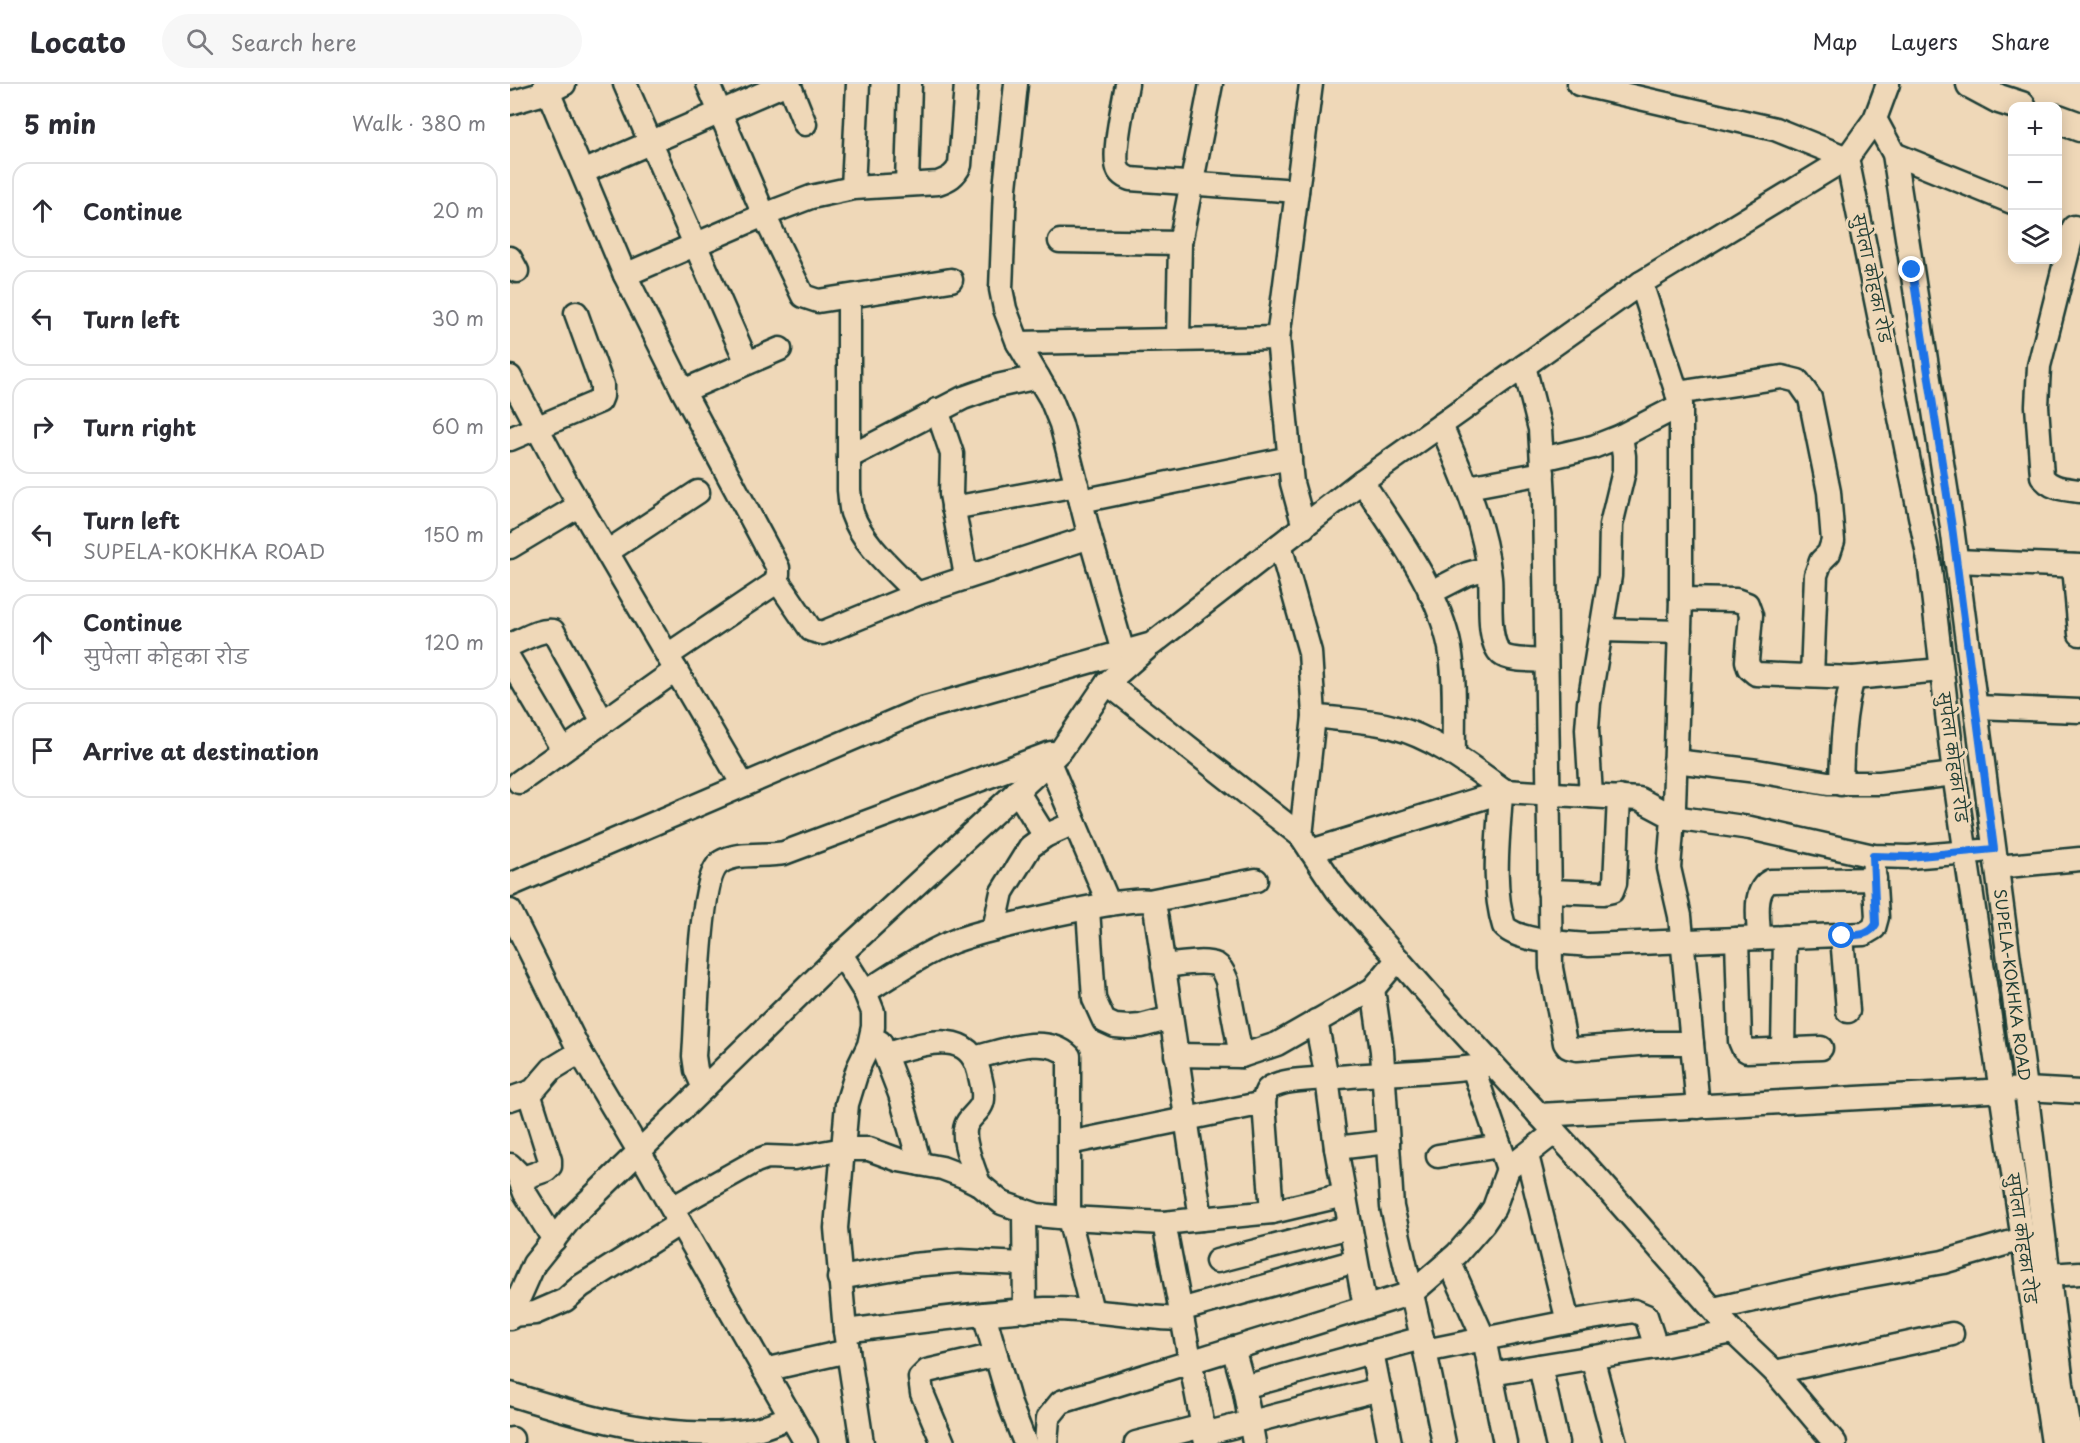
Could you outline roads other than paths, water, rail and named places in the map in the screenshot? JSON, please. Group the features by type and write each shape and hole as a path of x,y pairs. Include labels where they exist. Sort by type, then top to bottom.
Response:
{"main road":[{"path":"1971,84 2008,96"},
{"path":"2062,120 2080,127"}],"street":[{"path":"625,84 747,363"},
{"path":"708,84 764,215 803,296 818,301 849,298 951,280"},
{"path":"583,172 787,84 805,124"},
{"path":"853,188 858,84"},
{"path":"907,184 910,84"},
{"path":"625,275 811,197 853,188 938,183 950,179 957,172 961,154 966,84"},
{"path":"1016,84 1005,188 1001,289 1005,309 1018,343 1051,399 1061,424 1123,652"},
{"path":"1127,84 1116,155 1118,170 1122,176 1130,179 1297,191"},
{"path":"1178,340 1180,243 1211,84"},
{"path":"1579,84 1775,129 1847,158"},
{"path":"1304,527 1292,483 1278,338 1308,85"},
{"path":"511,1317 534,1264 570,1218 841,954 1055,755 1107,683 1152,644 1362,482 1524,366 1641,283 1847,158 1875,119 1886,85"},
{"path":"510,103 553,87 583,172 625,275 683,392 778,568 775,583 672,663 603,722 519,782"},
{"path":"1875,119 1894,154 2008,200"},
{"name":"SUPELA-KOKHKA ROAD","path":"1894,154 1952,527 2045,1237 2048,1275 2071,1384 2072,1443"},
{"name":"सुपेला कोहका रोड","path":"1847,158 1929,560 1954,774 2053,1443"},
{"path":"2071,226 2039,366 2037,406 2042,476 2047,483 2053,486 2080,491"},
{"path":"1060,241 1180,243"},
{"path":"1641,283 1679,399 1681,599 1669,868 1680,916 1698,1107"},
{"path":"849,298 849,457 852,512 872,546 916,594"},
{"path":"510,439 596,404 602,396 602,385 576,313"},
{"path":"1018,343 1278,338"},
{"path":"683,392 780,349"},
{"path":"1524,366 1540,429 1550,793 1551,968 1564,1043 1568,1047 1577,1049 1633,1044 1692,1043"},
{"path":"510,377 580,505 743,785"},
{"path":"849,457 963,398 997,386 1038,377"},
{"path":"1468,487 1542,466 1622,436 1679,399 1782,377 1798,381 1810,398 1829,492 1833,542 1829,553 1821,561 1816,575 1812,676"},
{"path":"937,410 952,454 951,494 966,576"},
{"path":"1441,425 1468,487 1486,548 1491,623 1496,648 1508,658 1546,662"},
{"path":"1591,796 1587,729 1589,703 1610,576 1611,525 1624,471 1622,436"},
{"path":"953,508 1079,493 1290,458"},
{"path":"1362,482 1423,577 1441,618 1450,649 1454,755"},
{"path":"607,552 698,492"},
{"path":"510,548 580,505"},
{"path":"777,579 811,630 822,633 966,576 1090,537"},
{"path":"1280,545 1310,652 1314,716 1306,844"},
{"path":"1956,561 2077,566 2080,634"},
{"path":"1430,593 1467,574 1488,568"},
{"path":"1681,599 1742,601 1750,608 1747,661 1756,674 1853,678 1941,670"},
{"path":"1602,630 1680,632"},
{"path":"510,645 539,632 553,631 603,722"},
{"path":"510,885 922,709 1152,644"},
{"path":"510,660 563,750"},
{"path":"1841,784 1843,727 1853,678"},
{"path":"1107,683 1306,844 1337,890 1398,959 1481,1063 1555,1132 1733,1332 1780,1379 1835,1443"},
{"path":"1976,707 2080,711"},
{"path":"1314,716 1392,727 1424,739 1454,755 1503,791"},
{"path":"1055,755 1099,906 1094,999 1104,1021 1115,1026 1141,1026 1171,1018"},
{"path":"704,1088 696,1070 694,1056 703,921 713,868 720,862 744,855 765,856 784,853 1055,755"},
{"path":"1675,761 1841,784 1880,783 1954,774"},
{"path":"1017,791 1045,836"},
{"path":"1306,844 1503,791 1639,799 1673,817 1750,828 1873,856 1909,857 1966,852 1995,858 2080,859"},
{"path":"1503,791 1497,869 1499,905 1504,926 1514,933 1550,940 1589,945 1864,934 1874,928 1877,917 1873,856"},
{"path":"1550,891 1603,893 1612,891 1615,883 1619,797"},
{"path":"994,929 1002,892 1030,847 1045,836 1074,823"},
{"path":"1821,1048 1747,1051 1741,1045 1748,938 1759,894 1764,885 1770,882 1875,879"},
{"path":"865,992 918,958 956,940 994,929 1099,906 1133,900 1149,901 1256,880"},
{"path":"1149,901 1154,906 1156,914 1201,1219"},
{"path":"510,911 580,1052 806,1443"},
{"path":"1842,936 1848,1011"},
{"path":"1783,1049 1785,937"},
{"path":"841,954 865,992 873,1012 873,1027 869,1045 858,1068 847,1104 836,1228 839,1278 862,1443"},
{"path":"1176,1055 1241,1056 1277,1044 1373,988 1398,959"},
{"path":"1163,966 1202,963 1218,966 1222,970 1227,981 1241,1056"},
{"path":"1373,988 1383,1073 1392,1207 1444,1443"},
{"path":"1316,1022 1365,1307"},
{"path":"873,1027 900,1094 920,1164"},
{"path":"885,1054 942,1042 955,1042 974,1058 981,1079 983,1101 981,1107 969,1120 965,1132 979,1184"},
{"path":"974,1058 1037,1045 1053,1046 1063,1050 1069,1056 1071,1067 1069,1218 1092,1311"},
{"path":"554,1240 515,1172 546,1170 550,1163 519,1096 538,1088 543,1078 552,1069 580,1052"},
{"path":"1272,1212 1264,1103 1266,1090 1278,1084 1383,1073 1418,1073 1481,1063"},
{"path":"1481,1063 1500,1146 1508,1169"},
{"path":"1539,1115 2026,1089 2080,1092"},
{"path":"1069,1143 1264,1103"},
{"path":"1046,1443 1048,1418 1061,1402 1412,1293 1449,1260 1483,1224 1494,1208 1508,1169 1555,1132"},
{"path":"1336,1148 1388,1142"},
{"path":"1438,1156 1500,1146"},
{"path":"511,1317 535,1313 565,1300 676,1215 762,1159 774,1157 794,1158 844,1149 869,1149 899,1160 942,1168 979,1184 1002,1203 1024,1212 1069,1218 1164,1223 1272,1212 1344,1195"},
{"path":"1527,1155 1568,1322"},
{"path":"1024,1212 1024,1311"},
{"path":"1164,1223 1204,1434"},
{"path":"1217,1262 1350,1227"},
{"path":"1714,1309 1837,1281 1943,1262 2022,1239 2045,1237"},
{"path":"1449,1260 1484,1339 1505,1443"},
{"path":"839,1278 913,1265 960,1261 1024,1264"},
{"path":"764,1370 847,1341 984,1314 1080,1309 1143,1318 1181,1315 1356,1261"},
{"path":"2048,1275 2080,1273"},
{"path":"1244,1387 1372,1352 1484,1339 1634,1311 1646,1316 1656,1347"},
{"path":"984,1314 1011,1407 1025,1443"},
{"path":"1491,1374 1733,1332"},
{"path":"1780,1379 1952,1334"},
{"path":"1233,1348 1244,1387 1252,1432"},
{"path":"1372,1352 1390,1443"},
{"path":"944,1443 922,1393 920,1378 927,1371 996,1355"},
{"path":"1592,1357 1615,1443"},
{"path":"1540,1366 1557,1443"},
{"path":"1137,1443 1204,1434 1252,1432 1380,1389"},
{"path":"510,1394 603,1421 667,1433 727,1434 755,1430 791,1417"}]}
